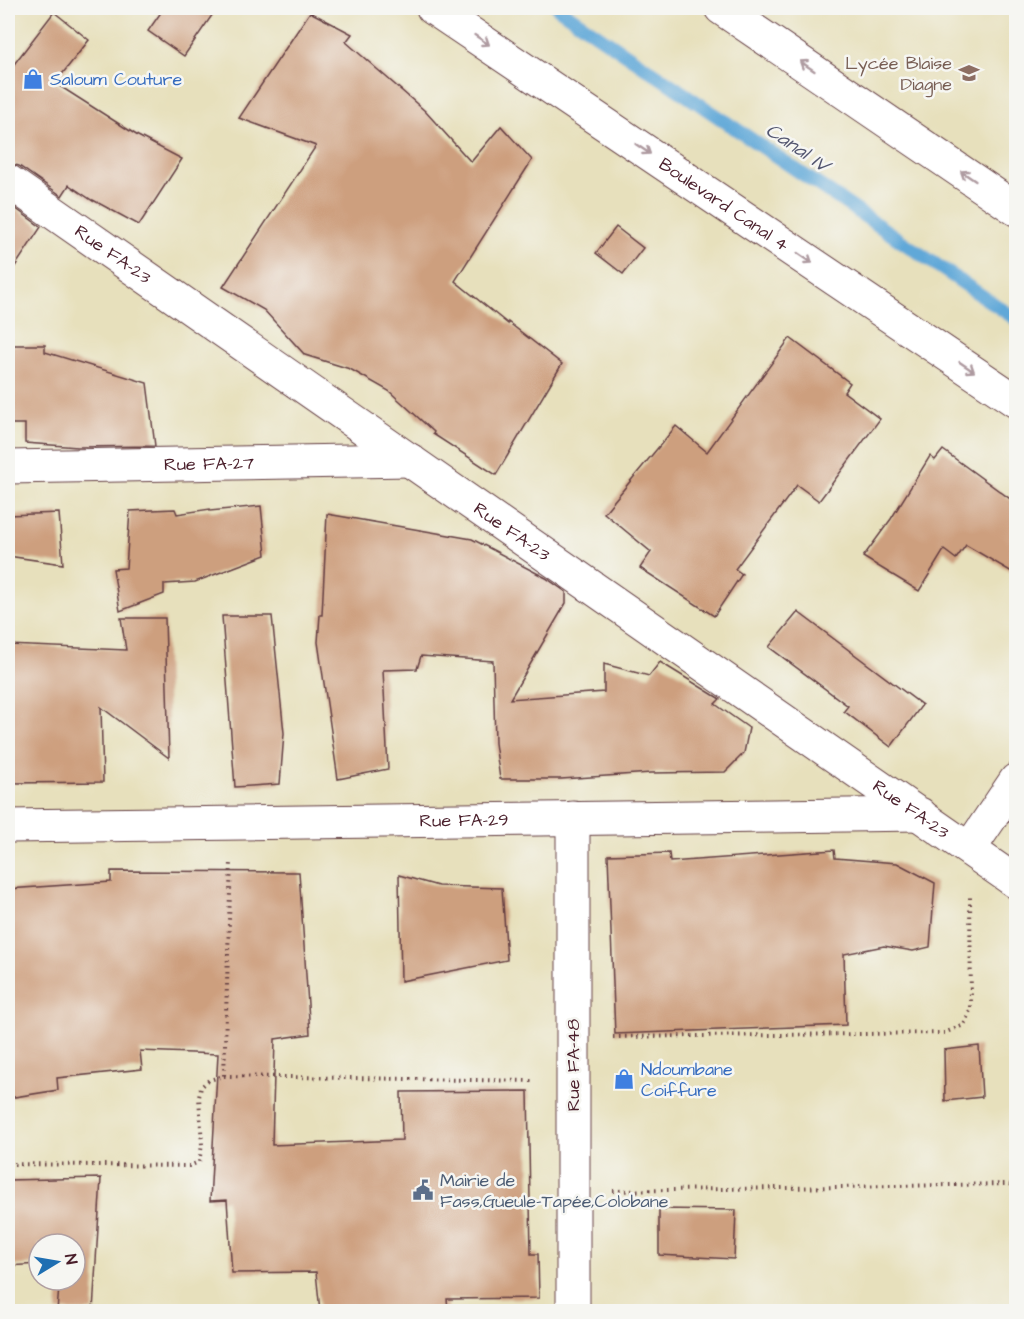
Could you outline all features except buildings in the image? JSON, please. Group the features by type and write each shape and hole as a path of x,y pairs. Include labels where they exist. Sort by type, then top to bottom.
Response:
{"street":[{"name":"Boulevard Canal 4","path":"433,8 1017,401"},
{"path":"721,8 1017,209"},
{"name":"Rue FA-23","path":"8,181 1017,882"},
{"name":"Rue FA-27","path":"8,467 410,460"},
{"path":"969,848 1017,780"},
{"name":"Rue FA-29","path":"8,826 920,814"},
{"name":"Rue FA-48","path":"573,818 573,1311"}],"path":[{"path":"224,1076 233,823"},
{"path":"573,1037 944,1033 964,1025 971,1008 969,848"},
{"path":"8,1164 189,1166 200,1162 202,1145 199,1097 201,1087 209,1080 224,1076 573,1082"},
{"path":"573,1192 1008,1184 1017,1186"}],"waterway":[{"name":"Canal IV","path":"558,8 1016,319"}],"place":[{"name":"Lycée Blaise Diagne","path":"969,73"},
{"name":"Saloum Couture","path":"33,79"},
{"name":"Ndoumbane Coiffure","path":"624,1079"},
{"name":"Mairie de Fass,Gueule-Tapée,Colobane","path":"423,1190"}]}
